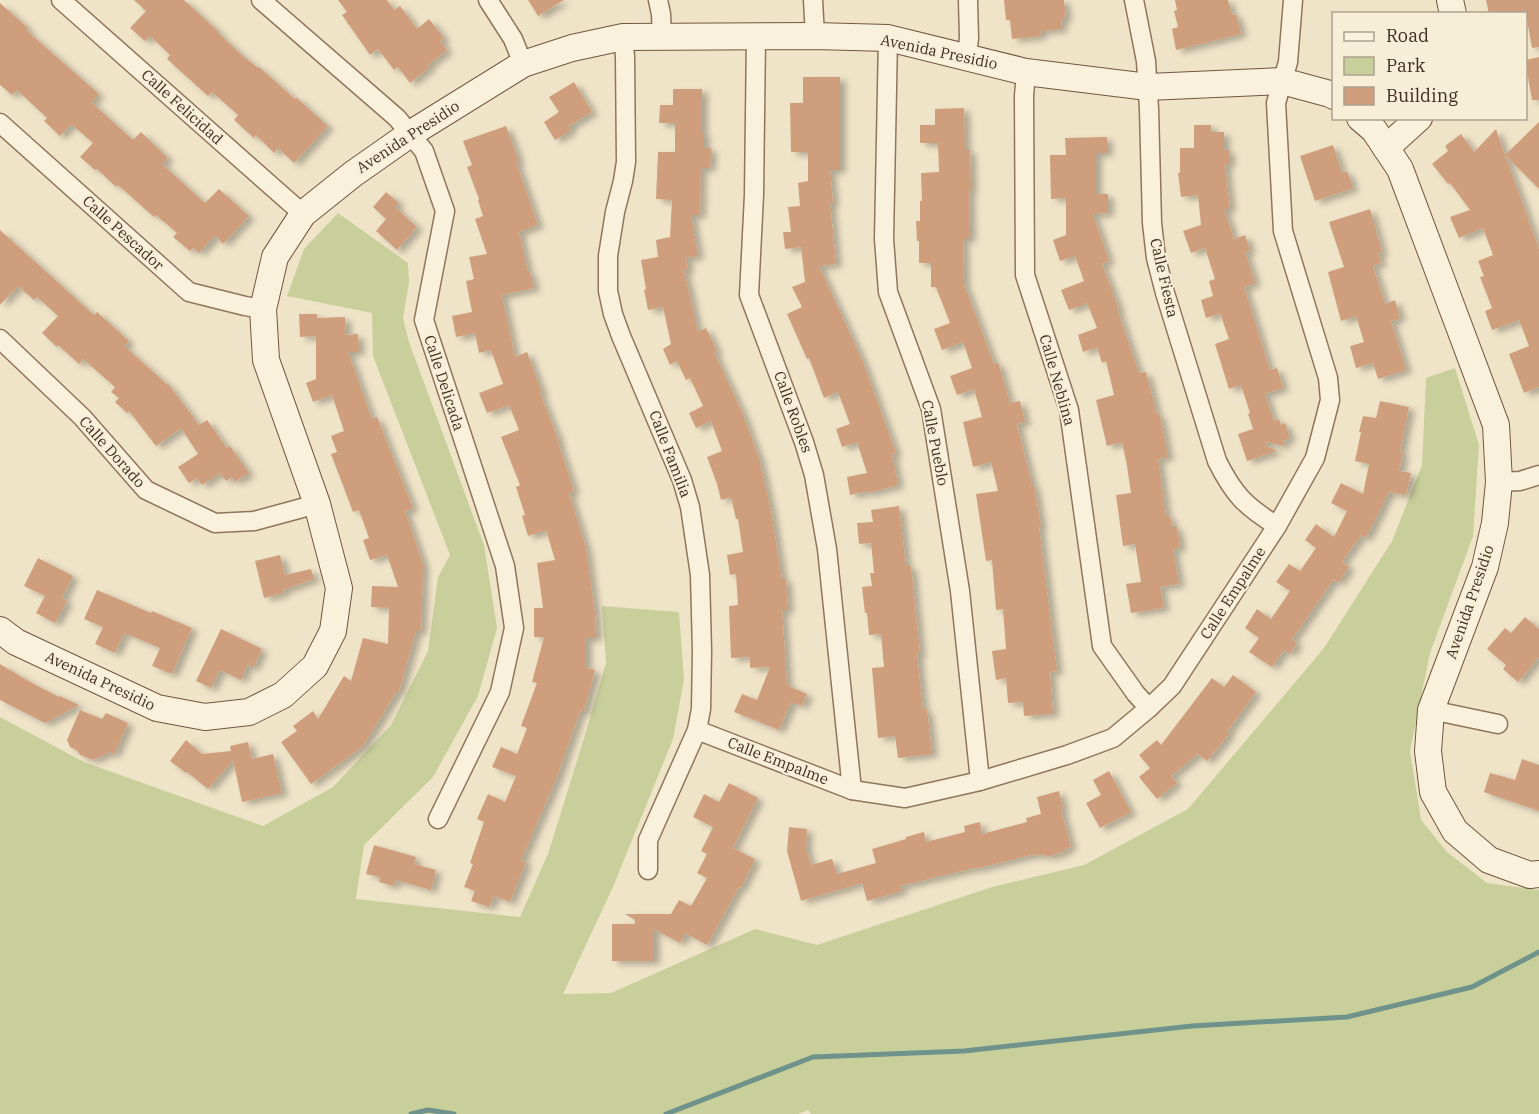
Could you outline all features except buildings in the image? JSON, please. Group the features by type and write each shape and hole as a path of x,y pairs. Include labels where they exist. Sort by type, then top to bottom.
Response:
{"street":[{"name":"Calle Felicidad","path":"61,0 303,214"},
{"name":"Calle Delicada","path":"261,0 397,118 424,151 446,211 424,320 505,566 514,628 500,692 438,819"},
{"path":"488,0 513,39 523,64"},
{"path":"658,0 662,36"},
{"path":"813,0 815,36"},
{"path":"967,57 968,0"},
{"name":"Calle Fiesta","path":"1134,0 1146,61 1152,223 1156,258 1165,293 1217,461 1228,483 1243,502 1277,526"},
{"name":"Calle Empalme","path":"697,730 852,790 905,798 980,781 1067,755 1113,738 1172,686 1277,526 1315,458 1330,400 1328,378 1283,231 1276,103 1288,62 1293,0"},
{"name":"Calle Robles","path":"756,36 754,195 749,295 804,442 814,475 827,549 852,790"},
{"name":"Avenida Presidio","path":"0,630 16,642 157,708 205,717 249,712 283,695 315,666 333,631 339,588 317,504 266,360 263,309 276,257 303,214 353,174 410,134 523,64 572,48 623,38 815,36 888,38 1026,72 1148,87 1282,81 1332,95"},
{"name":"Calle Familia","path":"623,38 626,162 608,256 608,291 621,336 682,480 690,507 700,575 701,709 697,730 648,840 648,870"},
{"name":"Calle Pueblo","path":"888,38 884,239 888,292 931,409 960,591 980,781"},
{"name":"Calle Neblina","path":"1026,72 1024,96 1025,275 1069,410 1102,646 1136,694 1149,708"},
{"name":"Avenida Presidio","path":"1362,120 1374,130 1400,168 1496,425 1499,482 1495,523 1485,567 1431,710 1428,751 1433,792 1455,831 1489,861 1530,875 1539,874"},
{"path":"1386,148 1417,120"},
{"name":"Calle Pescador","path":"0,123 189,292 263,309"},
{"name":"Calle Dorado","path":"0,339 82,417 146,490 215,523 254,521 317,504"},
{"path":"1499,482 1520,481 1539,475"},
{"path":"1431,710 1498,724"}],"green space":[{"path":"338,213 408,263 409,283 403,318 409,342 484,545 497,628 478,696 433,777 364,845 356,899 520,917 548,854 606,663 602,606 679,612 684,680 673,739 613,887 563,994 611,993 755,929 817,945 992,887 1084,865 1188,809 1324,648 1392,541 1422,465 1426,378 1455,368 1479,445 1473,536 1430,653 1410,751 1421,820 1447,852 1487,883 1539,890 1539,1114 811,1114 808,1110 798,1114 0,1114 0,717 84,762 263,826 333,787 391,725 428,651 438,577 450,555 373,356 372,313 287,296 304,249"}],"waterway":[{"path":"666,1114 813,1057 964,1051 1192,1026 1347,1017 1472,987 1539,952"},
{"path":"411,1114 428,1110 454,1114"}]}
